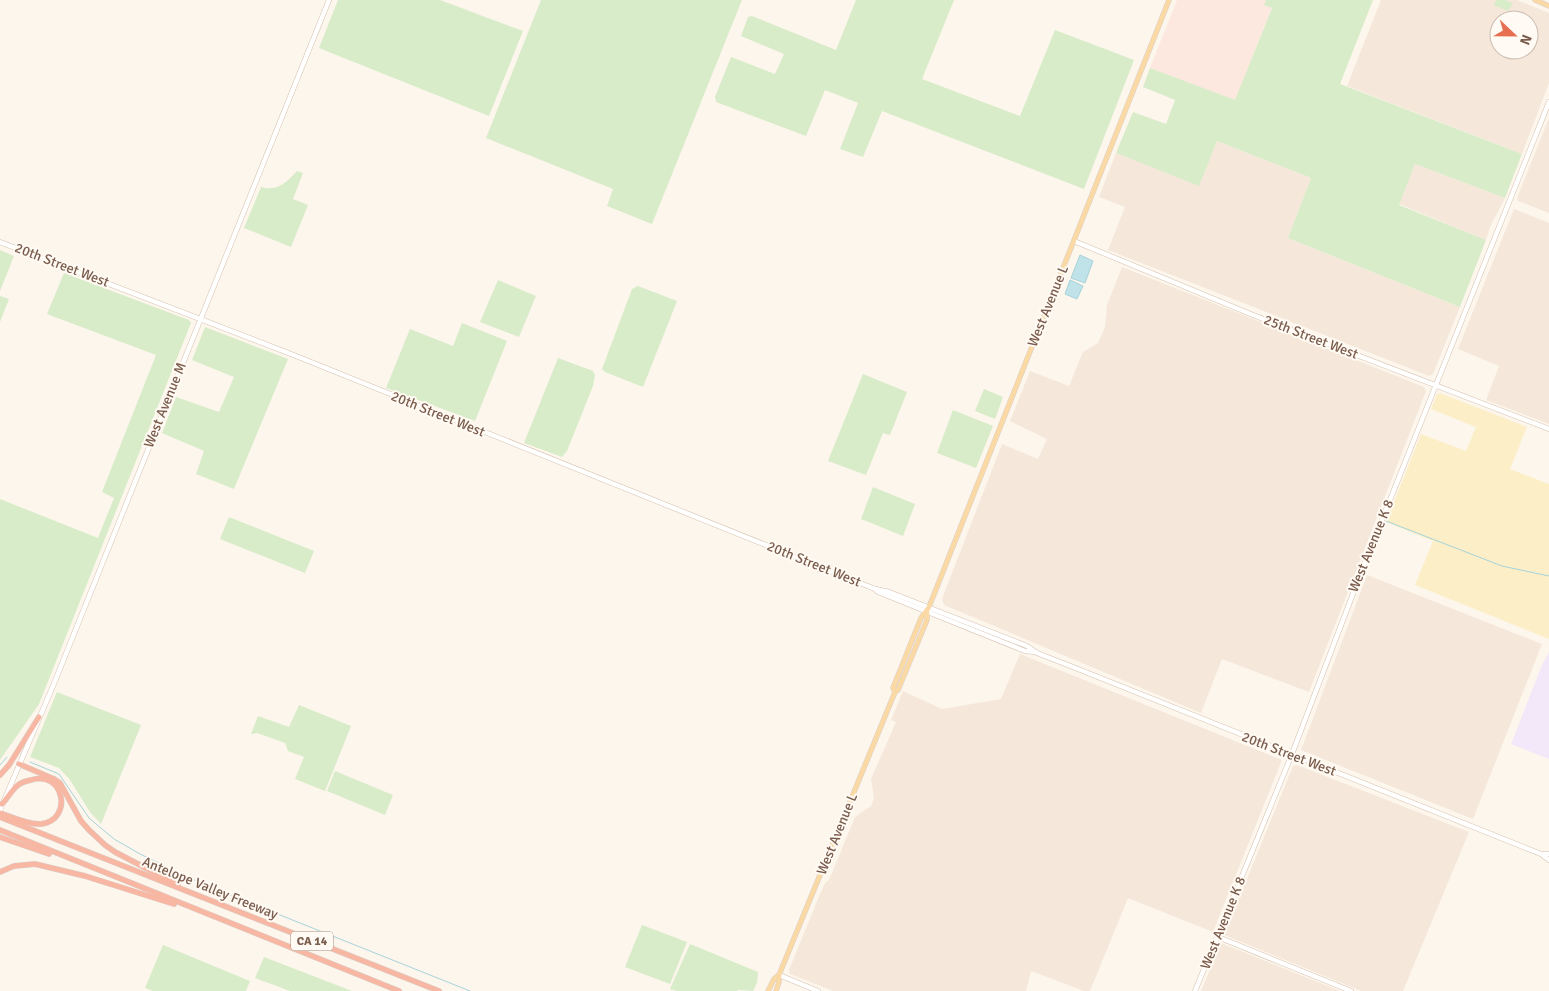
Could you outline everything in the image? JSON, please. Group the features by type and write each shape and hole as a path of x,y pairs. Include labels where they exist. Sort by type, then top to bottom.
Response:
{"highway":[{"path":"0,775 9,765 40,717"},
{"path":"19,764 60,783 81,821 105,845 174,882 184,890"},
{"path":"41,778 50,781 58,788 61,797 59,812 46,823 30,823 1,811 17,786 35,779 41,778"},
{"name":"Antelope Valley Freeway","path":"1,811 184,890 439,991"},
{"name":"Antelope Valley Freeway","path":"0,830 399,991"},
{"path":"0,838 88,866"},
{"path":"0,872 22,864 44,866 85,876 206,914"}],"main road":[{"name":"West Avenue M","path":"1,811 330,0"},
{"name":"West Avenue L","path":"776,991 779,975 895,692 898,690 927,620 928,609 1169,0"},
{"path":"1534,0 1549,6"},
{"name":"West Avenue K 8","path":"1195,991 1292,754 1362,570 1549,102"},
{"name":"25th Street West","path":"1074,241 1253,315 1549,429"},
{"name":"20th Street West","path":"0,242 291,354 875,589 889,592 928,609 1027,646 1037,653 1549,857"},
{"path":"1218,937 1352,991"},
{"name":"West Avenue L","path":"768,991 774,978 779,975"},
{"path":"779,975 818,991"}],"shaded area":[{"path":"1177,0 1266,0 1265,5 1272,7 1235,101 1150,68"},
{"path":"1381,0 1517,0 1549,13 1549,83 1522,154 1347,86"},
{"path":"1549,118 1549,213 1518,201 1517,198"},
{"path":"1217,141 1311,178 1288,238 1460,307 1433,374 1429,376 1108,250 1125,207 1099,197 1116,153 1199,185"},
{"path":"1415,164 1505,198 1490,227 1486,240 1399,204"},
{"path":"1514,209 1549,223 1549,424 1486,400 1499,366 1458,349"},
{"path":"1122,267 1424,387 1426,391 1309,692 1222,659 1201,713 944,605 942,599 1002,444 1038,459 1047,439 1010,421 1030,371 1069,386 1083,352 1098,343 1105,327 1107,305"},
{"path":"1367,575 1542,644 1473,819 1301,750"},
{"path":"1549,652 1549,759 1511,744 1542,665"},
{"path":"1020,654 1282,760 1213,932 1128,898 1090,991 1084,991 1031,971 1026,991 833,991 790,974 789,970 820,894 825,883 829,880 855,817 871,806 874,798 871,779 896,722 891,720 903,691 942,709 1001,699"},
{"path":"1297,765 1469,832 1403,991 1361,991 1224,935 1293,766"},
{"path":"1221,943 1340,991 1201,991"}],"green space":[{"path":"338,0 440,0 523,31 489,116 319,48"},
{"path":"541,0 742,0 652,224 607,206 613,189 486,138"},
{"path":"856,0 954,0 922,79 1020,116 1055,30 1134,60 1084,189 882,111 863,157 840,149 858,103 825,90 806,136 716,102 715,97 731,57 775,74 784,54 741,36 748,17 752,16 836,50"},
{"path":"1266,0 1373,0 1340,84 1522,154 1505,198 1415,164 1399,205 1486,240 1460,307 1288,238 1311,178 1217,141 1199,186 1116,153 1133,112 1166,124 1175,100 1143,87 1150,68 1235,100 1272,8 1264,5"},
{"path":"1496,0 1505,0 1513,3 1509,10 1494,5"},
{"path":"297,171 303,173 293,199 308,205 291,247 244,228 261,187 277,187"},
{"path":"0,250 14,256 0,291"},
{"path":"64,273 189,320 191,323 39,704 0,760 0,499 98,538 114,498 102,492 156,355 47,314"},
{"path":"498,280 536,296 519,337 480,322"},
{"path":"638,286 677,301 643,387 605,372 602,369 632,289"},
{"path":"0,296 9,299 0,322"},
{"path":"462,323 507,341 475,421 386,388 410,329 453,346"},
{"path":"205,327 288,359 234,489 196,474 204,451 162,433 176,397 219,412 234,377 192,360"},
{"path":"558,358 593,371 595,375 593,386 567,451 562,457 524,443"},
{"path":"863,374 907,392 890,435 883,433 866,475 828,461"},
{"path":"984,389 1003,397 995,419 975,411"},
{"path":"953,410 993,426 976,468 937,453"},
{"path":"873,487 915,504 903,536 861,519"},
{"path":"229,517 314,551 305,573 220,539"},
{"path":"57,692 141,725 101,824 90,812 70,780 59,768 30,757"},
{"path":"299,705 351,726 325,791 295,779 304,757 288,751 285,743 257,733 251,734 258,716 289,727"},
{"path":"335,771 393,795 385,815 327,791"},
{"path":"642,925 687,942 670,984 625,967"},
{"path":"690,944 758,972 757,983 753,991 677,991 670,989"},
{"path":"163,945 250,981 246,991 153,991 145,988"},
{"path":"264,957 352,991 290,991 255,978"}],"sand":[{"path":"1440,393 1527,427 1510,469 1549,484 1549,639 1415,585 1433,541 1386,522 1421,434 1466,451 1476,427 1431,409 1437,394"}],"water":[{"path":"1080,255 1093,261 1085,283 1071,278"},
{"path":"1070,280 1083,286 1077,299 1065,294"}],"waterway":[{"path":"1386,521 1502,566 1549,576"},
{"path":"0,765 7,757"},
{"path":"30,762 59,774 89,818 114,839 140,854 205,885 470,991"}]}
